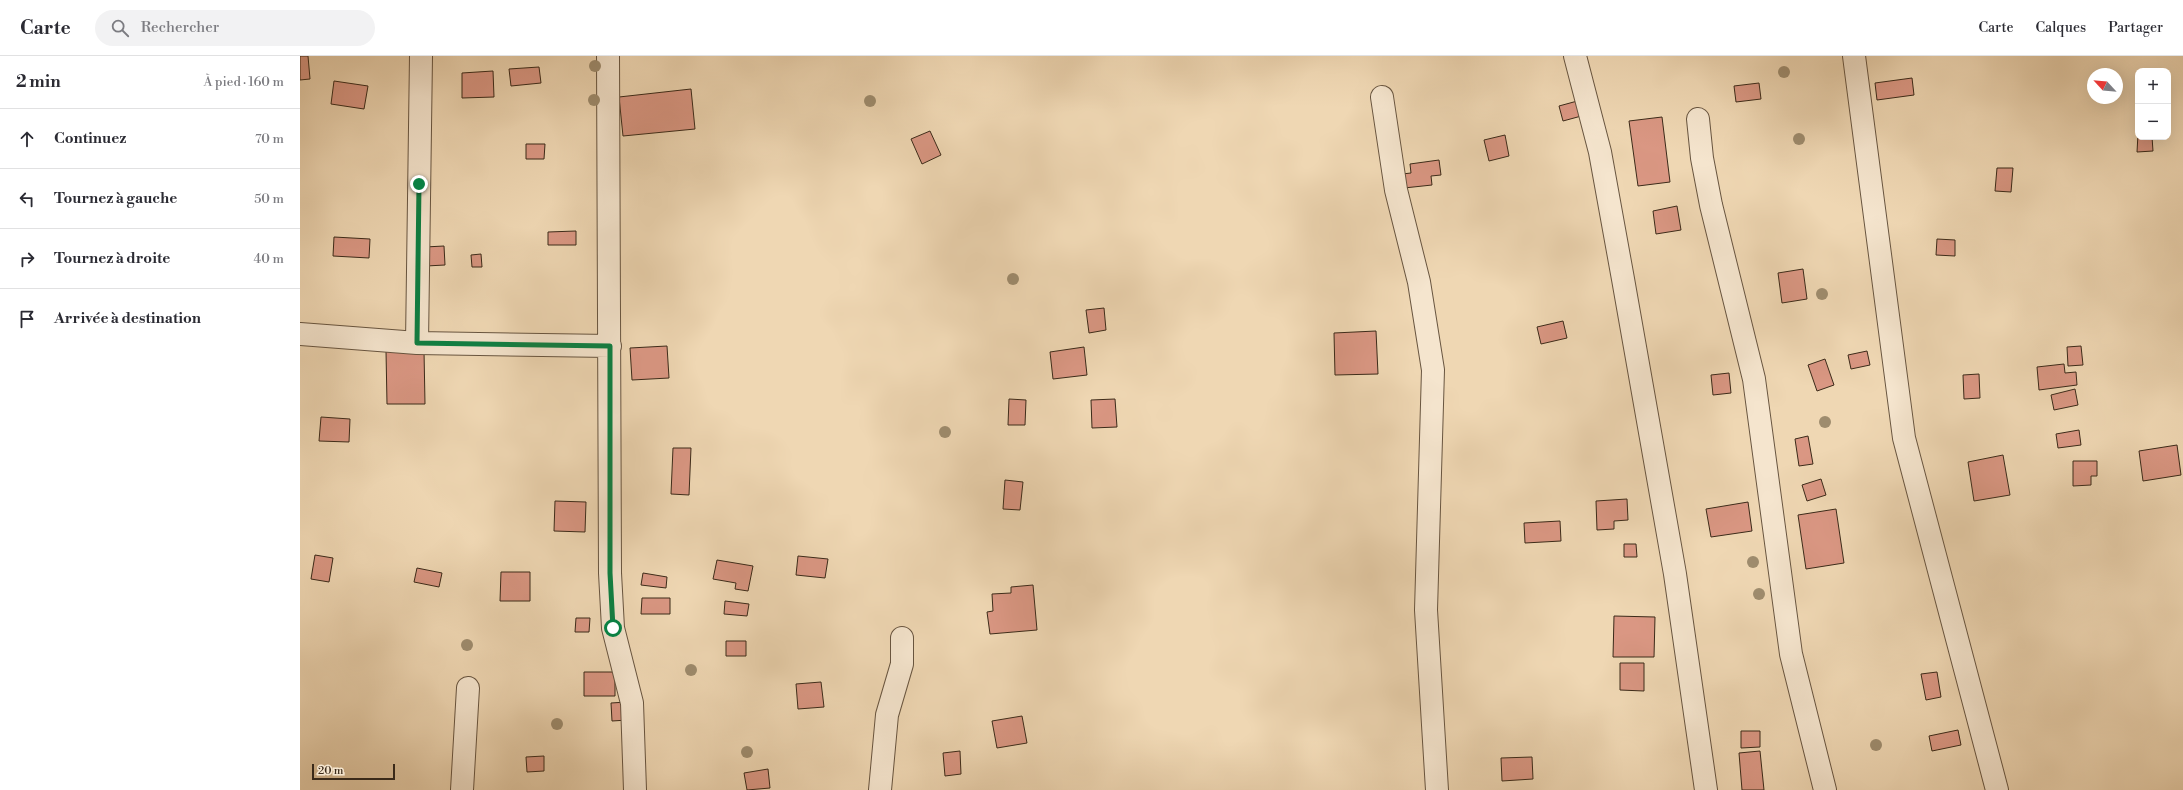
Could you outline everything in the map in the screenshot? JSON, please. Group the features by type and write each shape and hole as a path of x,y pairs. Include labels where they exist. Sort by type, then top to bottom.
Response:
{"street":[{"path":"417,343 421,56"},
{"path":"608,56 610,565 613,628 632,703 635,790"},
{"path":"1575,56 1600,152 1626,294 1675,574 1706,790"},
{"path":"1854,56 1904,438 1997,790"},
{"path":"1382,97 1396,190 1419,282 1433,370 1426,610 1437,790"},
{"path":"1698,119 1702,158 1711,205 1754,379 1791,654 1825,790"},
{"path":"300,334 417,343 610,346"},
{"path":"880,790 887,715 902,664 902,638"},
{"path":"462,790 468,688"}],"building":[{"path":"300,56 308,56 310,79 300,80"},
{"path":"539,67 541,83 511,86 509,69"},
{"path":"493,71 494,97 462,98 462,73"},
{"path":"1912,78 1914,95 1877,100 1875,83"},
{"path":"334,81 368,86 364,109 331,104"},
{"path":"1759,83 1761,99 1736,102 1734,86"},
{"path":"691,89 695,129 623,136 619,97"},
{"path":"1581,100 1585,115 1563,121 1559,106"},
{"path":"1662,117 1670,182 1638,186 1629,121"},
{"path":"930,131 941,155 922,164 911,139"},
{"path":"1505,135 1509,156 1489,161 1484,140"},
{"path":"2138,140 2152,140 2153,151 2137,152"},
{"path":"526,144 545,144 544,159 526,159"},
{"path":"1439,160 1441,175 1431,176 1432,185 1404,188 1402,174 1411,173 1410,164"},
{"path":"1997,168 2013,168 2011,192 1995,191"},
{"path":"1677,206 1681,230 1656,234 1653,211"},
{"path":"576,231 576,245 548,245 548,232"},
{"path":"334,237 370,239 369,258 333,256"},
{"path":"1937,239 1955,240 1955,256 1936,255"},
{"path":"444,246 445,265 426,266 425,247"},
{"path":"481,254 482,267 472,267 471,255"},
{"path":"1803,269 1807,299 1782,303 1778,273"},
{"path":"1104,308 1106,330 1089,333 1086,310"},
{"path":"1563,321 1567,338 1541,344 1537,327"},
{"path":"1376,331 1378,374 1335,375 1334,333"},
{"path":"667,346 669,378 632,380 630,348"},
{"path":"2081,346 2083,365 2068,366 2067,347"},
{"path":"1084,347 1087,375 1053,379 1050,352"},
{"path":"386,351 424,351 425,404 387,404"},
{"path":"1867,351 1870,365 1851,369 1848,355"},
{"path":"1825,359 1834,385 1817,391 1808,365"},
{"path":"2064,364 2065,373 2076,372 2077,385 2039,390 2037,367"},
{"path":"1729,373 1731,393 1713,395 1711,375"},
{"path":"1979,374 1980,398 1964,399 1963,375"},
{"path":"2075,389 2078,405 2054,410 2051,395"},
{"path":"1009,399 1026,400 1025,425 1008,425"},
{"path":"1115,399 1117,427 1092,428 1091,400"},
{"path":"321,417 350,419 349,442 319,441"},
{"path":"2079,430 2081,445 2058,448 2056,434"},
{"path":"1808,436 1813,464 1799,466 1795,439"},
{"path":"2177,445 2181,475 2143,481 2139,451"},
{"path":"673,448 691,448 689,495 671,494"},
{"path":"2003,455 2010,495 1974,501 1968,462"},
{"path":"2073,461 2097,461 2097,476 2091,476 2091,485 2073,486"},
{"path":"1821,479 1826,495 1807,501 1802,485"},
{"path":"1005,480 1023,482 1020,510 1003,509"},
{"path":"1627,499 1628,520 1614,521 1614,529 1597,530 1596,501"},
{"path":"555,501 586,502 585,532 554,531"},
{"path":"1748,502 1752,531 1711,537 1706,509"},
{"path":"1836,509 1844,563 1806,569 1798,515"},
{"path":"1560,521 1561,541 1525,543 1524,523"},
{"path":"1624,544 1636,544 1637,557 1624,557"},
{"path":"315,555 333,558 329,582 311,579"},
{"path":"798,556 828,559 825,578 796,575"},
{"path":"717,560 753,566 748,591 735,589 736,583 713,579"},
{"path":"417,568 442,573 439,587 414,582"},
{"path":"501,572 530,572 530,601 500,601"},
{"path":"643,573 667,577 666,588 641,585"},
{"path":"1033,585 1037,630 990,634 987,612 993,611 992,594 1011,593 1011,587"},
{"path":"642,598 670,598 670,614 641,614"},
{"path":"725,601 749,604 747,616 724,614"},
{"path":"1614,616 1655,617 1654,657 1613,657"},
{"path":"576,618 590,618 589,632 575,632"},
{"path":"726,641 746,641 746,656 726,656"},
{"path":"1620,663 1644,663 1644,691 1620,690"},
{"path":"584,672 615,672 615,696 584,696"},
{"path":"1937,672 1941,697 1926,700 1921,674"},
{"path":"821,682 824,707 798,709 796,684"},
{"path":"627,702 628,720 612,721 611,703"},
{"path":"1022,716 1027,743 997,748 992,721"},
{"path":"1958,730 1961,745 1932,751 1929,736"},
{"path":"1741,731 1760,731 1760,747 1741,748"},
{"path":"960,751 961,774 945,776 943,753"},
{"path":"1760,751 1764,790 1742,790 1739,753"},
{"path":"544,756 544,771 527,772 526,757"},
{"path":"1532,757 1533,779 1502,781 1501,758"},
{"path":"768,769 770,788 747,790 744,773"}],"route":[{"path":"419,184 417,343 610,346 610,573 613,628"}]}
